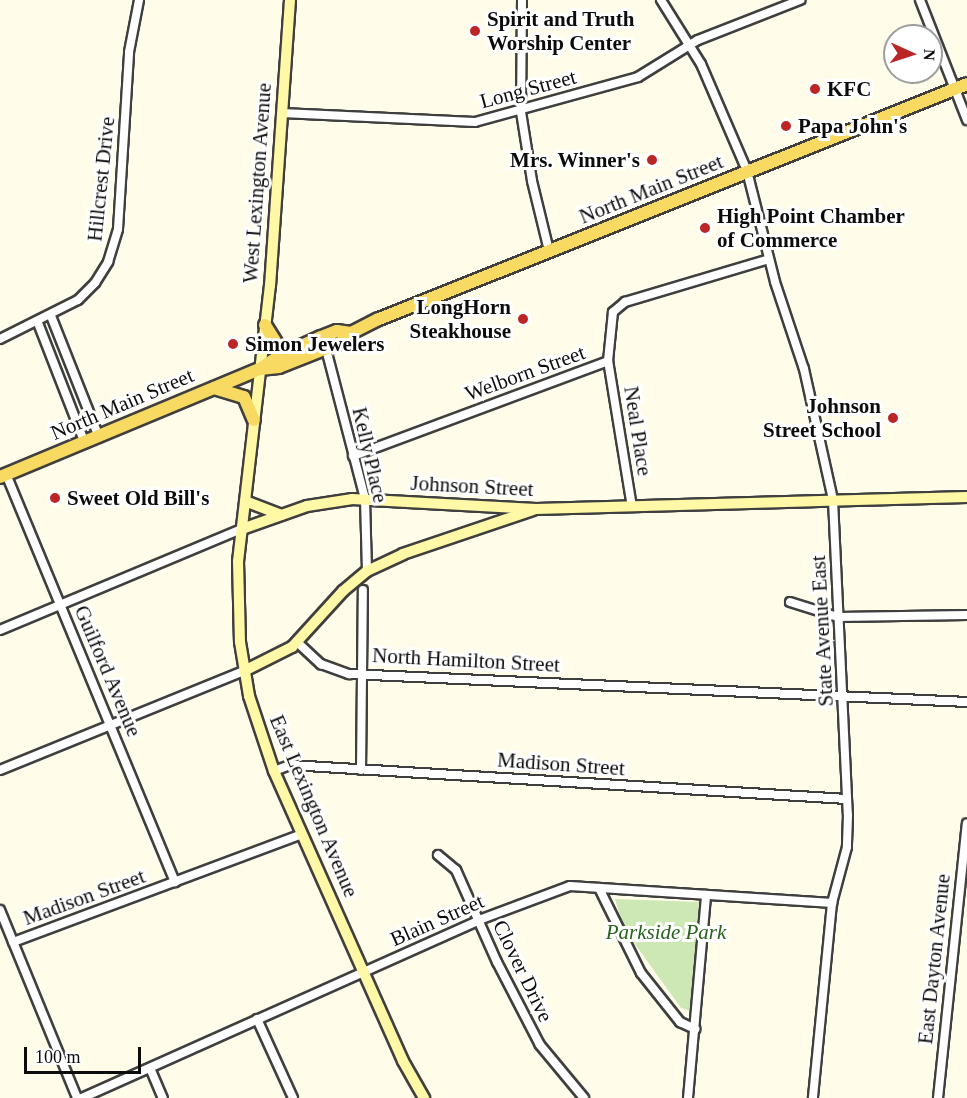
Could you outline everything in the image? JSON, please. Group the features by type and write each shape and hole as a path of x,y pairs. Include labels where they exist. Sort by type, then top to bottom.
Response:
{"main road":[{"name":"North Main Street","path":"260,369 279,367 326,349 342,342 351,333 549,251 967,84"},
{"path":"265,325 278,346 291,351"},
{"name":"North Main Street","path":"3,475 260,369 291,351 337,331 351,333"},
{"path":"212,388 227,389 244,397 254,420"}],"street":[{"name":"Hillcrest Drive","path":"0,339 38,323 78,300 95,283 116,245 129,52 139,0"},
{"name":"West Lexington Avenue","path":"260,369 290,0"},
{"path":"522,0 521,112 532,181 549,251"},
{"name":"State Avenue East","path":"661,0 690,47 747,171 769,259 804,369 833,500 843,697 847,847 832,903 813,1098"},
{"name":"Long Street","path":"282,113 475,122 521,112 638,77 698,40 800,0"},
{"path":"920,0 952,90 967,120"},
{"name":"Welborn Street","path":"353,456 608,361 609,322 613,312 625,302 769,259"},
{"path":"51,316 98,435"},
{"path":"38,323 84,441"},
{"name":"Kelly Place","path":"326,349 365,499 367,572"},
{"name":"Neal Place","path":"608,361 632,507"},
{"name":"East Lexington Avenue","path":"260,369 242,529 237,607 244,671 258,728 274,771 364,972 424,1098"},
{"name":"Guilford Avenue","path":"3,475 61,605 175,882"},
{"name":"Johnson Street","path":"0,630 242,529 307,506 365,499 536,509 967,497"},
{"path":"245,501 281,515"},
{"path":"469,530 484,518 486,505"},
{"path":"0,770 244,671 297,642 343,591 367,572 469,530 536,509"},
{"path":"361,770 363,590"},
{"path":"790,602 838,617 967,615"},
{"name":"North Hamilton Street","path":"297,642 321,664 362,674 967,702"},
{"name":"Madison Street","path":"274,771 290,765 847,799"},
{"name":"East Dayton Avenue","path":"938,1098 963,889 967,824"},
{"name":"Madison Street","path":"13,942 302,834"},
{"name":"Clover Drive","path":"438,855 456,870 540,1045 584,1098"},
{"name":"Blain Street","path":"82,1098 479,920 570,886 832,903"},
{"path":"598,888 641,973 680,1022 695,1029"},
{"path":"688,1098 706,896"},
{"path":"0,910 77,1098"},
{"path":"257,1019 293,1098"},
{"path":"150,1068 163,1098"}],"green space":[{"name":"Parkside Park","path":"615,899 699,902 691,1011 681,1008 624,929"}],"waterway":[{"path":"825,640 833,642"}],"place":[{"name":"Spirit and Truth Worship Center","path":"475,31"},
{"name":"KFC","path":"815,89"},
{"name":"Papa John's","path":"786,126"},
{"name":"Mrs. Winner's","path":"652,160"},
{"name":"High Point Chamber of Commerce","path":"705,228"},
{"name":"LongHorn Steakhouse","path":"523,319"},
{"name":"Simon Jewelers","path":"233,344"},
{"name":"Johnson Street School","path":"893,418"},
{"name":"Sweet Old Bill's","path":"55,498"}]}
